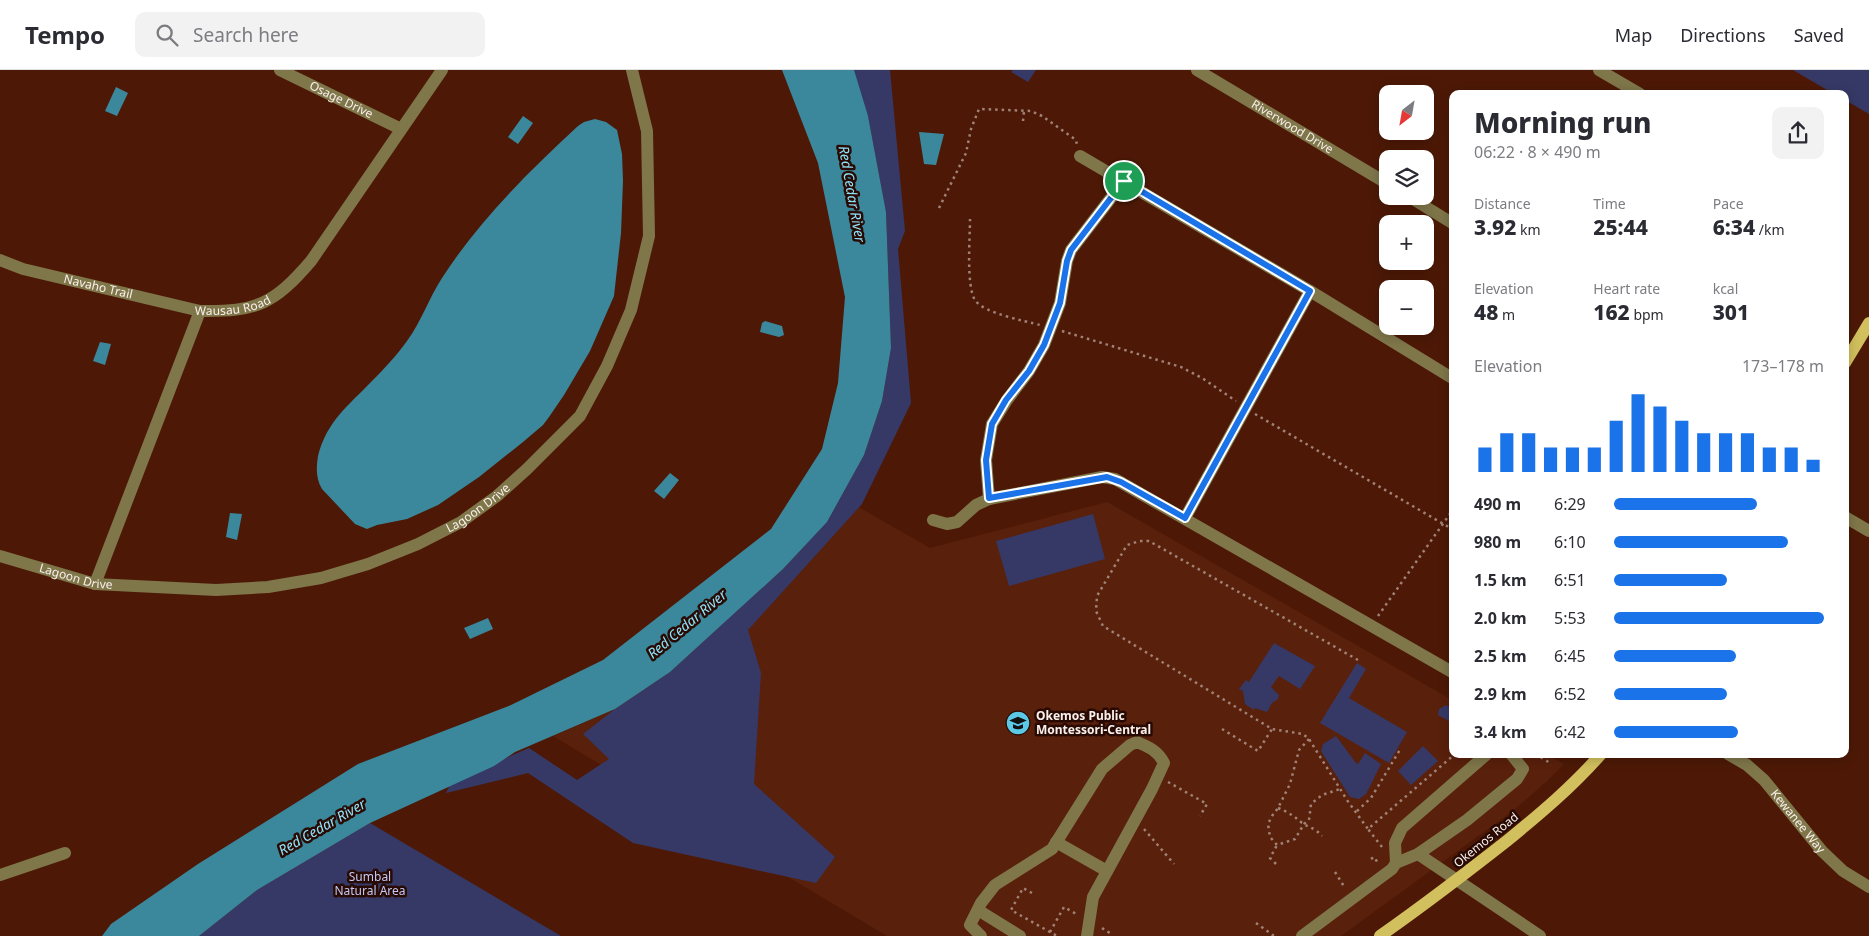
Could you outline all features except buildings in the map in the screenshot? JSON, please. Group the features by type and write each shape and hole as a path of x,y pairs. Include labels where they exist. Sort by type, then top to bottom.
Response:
{"main road":[{"path":"1849,356 1869,323"},
{"name":"Okemos Road","path":"1380,936 1457,881 1549,807 1594,758"}],"street":[{"name":"Osage Drive","path":"280,70 401,129"},
{"name":"Wausau Road","path":"96,584 200,311 229,311 261,304 275,297 292,284 312,261 442,70"},
{"name":"Lagoon Drive","path":"0,556 96,584 216,590 268,587 321,578 368,564 418,544 461,522 497,496 580,416 607,366 631,310 649,236 647,131 632,70"},
{"name":"Riverwood Drive","path":"1197,70 1379,179"},
{"path":"1599,70 1633,90"},
{"path":"1080,156 1310,291 1449,376"},
{"path":"989,498 986,460 992,424 1006,400 1032,366 1052,328 1060,303 1067,261 1071,250 1124,181"},
{"path":"1423,205 1449,221"},
{"name":"Navaho Trail","path":"0,260 23,269 200,311"},
{"path":"1185,518 1310,291"},
{"path":"933,520 947,524 957,522 968,510 989,498 1107,477 1121,482 1185,518 1449,670"},
{"path":"1849,519 1869,531"},
{"path":"981,936 970,925 995,885 1052,849 1102,769 1130,745 1137,742 1152,748 1164,763 1093,897 1087,936"},
{"path":"1396,863 1395,843 1402,828 1482,758"},
{"path":"1302,936 1392,869 1396,863 1418,854 1467,820 1518,779 1523,769 1514,758"},
{"name":"Kewanee Way","path":"1735,758 1748,765 1764,780 1822,851 1843,871 1869,887"},
{"path":"1056,842 1107,871"},
{"path":"0,875 65,853"},
{"path":"1418,854 1540,936"},
{"path":"978,910 1020,936"}],"path":[{"path":"939,208 966,153 971,129 979,109 1031,111 1042,116 1076,140 1080,156"},
{"path":"1023,121 1024,111"},
{"path":"970,219 970,285 975,301 985,308 1181,367 1202,378 1246,408 1449,527"},
{"path":"1372,625 1449,516"},
{"path":"1358,660 1149,541 1140,541 1126,545 1097,596 1096,612 1103,626 1272,729 1304,734 1309,738 1340,788 1385,852"},
{"path":"1222,730 1258,752 1272,729"},
{"path":"1277,845 1270,837 1268,824 1290,784 1299,750 1309,738"},
{"path":"1356,811 1370,798 1401,748"},
{"path":"1368,829 1450,758"},
{"path":"1542,758 1551,766"},
{"path":"1158,776 1207,804 1200,816"},
{"path":"1276,864 1270,858 1277,845 1295,839 1304,824 1309,820 1311,804 1322,794 1340,788"},
{"path":"1278,808 1290,813 1322,836"},
{"path":"1136,819 1174,864"},
{"path":"1371,859 1374,857 1379,864"},
{"path":"1335,872 1346,890"},
{"path":"1032,892 1023,888 1011,910 1057,936"},
{"path":"1256,923 1274,936"}],"shaded area":[{"name":"Okemos Public Montessori-Central","path":"841,497 930,548 1107,502 1449,698 1449,758 1553,758 1564,764 1514,810 1341,936 887,936 553,736 615,709 729,616 783,569 827,522"}],"green space":[{"path":"848,70 890,70 905,231 898,249 911,403 862,504 748,630 761,673 754,784 835,857 816,883 633,843 528,773 446,793 452,781 529,748 577,780 609,759 583,734 615,709 670,672 783,569 827,522 864,455 882,401 891,348 886,212 868,116"},
{"path":"1013,70 1036,70 1028,82 1011,72"},
{"path":"1793,70 1869,70 1869,114 1849,102 1849,90 1827,90"},
{"path":"1093,514 1105,559 1009,586 996,541"},
{"path":"1274,643 1315,666 1300,689 1279,676 1271,687 1279,695 1278,699 1272,703 1267,712 1255,708 1254,710 1245,704 1243,691 1239,689 1246,680 1249,682"},
{"path":"1357,663 1366,669 1349,698 1407,732 1389,763 1320,723"},
{"path":"1446,705 1449,707 1449,721 1438,715 1439,709"},
{"path":"1336,736 1356,763 1358,764 1365,753 1381,764 1366,794 1359,799 1350,797 1321,751 1323,744"},
{"path":"1423,746 1438,761 1411,785 1398,771"},
{"name":"Sumbal Natural Area","path":"370,823 561,936 199,936 257,890"}],"water":[{"name":"Red Cedar River","path":"782,70 854,70 868,116 886,212 891,348 882,401 864,455 827,522 783,569 670,672 615,709 515,752 494,766 370,823 257,890 199,936 102,936 111,924 198,864 358,764 511,705 603,660 771,529 822,449 838,383 845,297 818,163"},
{"path":"116,87 128,93 117,116 105,111"},
{"path":"523,116 533,123 518,144 508,137"},
{"path":"595,119 606,122 617,130 622,154 621,233 614,296 590,351 564,395 543,425 479,477 438,505 407,519 367,529 355,524 322,489 319,481 317,469 318,456 327,433 339,415 386,367 412,334 442,278 488,217 523,179 578,126"},
{"path":"919,132 944,134 936,165 924,164"},
{"path":"765,321 782,326 784,335 779,337 760,332 762,323"},
{"path":"100,342 111,344 105,365 93,361"},
{"path":"670,473 679,480 664,499 654,491"},
{"path":"230,513 242,514 237,540 226,537"},
{"path":"488,618 493,629 470,639 464,628"}],"place":[{"name":"Okemos Public Montessori-Central","path":"1018,723"}],"route":[{"path":"1124,181 1310,291 1185,518 1121,482 1107,477 989,498 986,460 992,424 1006,400 1023,381 1036,361 1052,328 1060,303 1067,261 1071,250 1124,181"}]}
